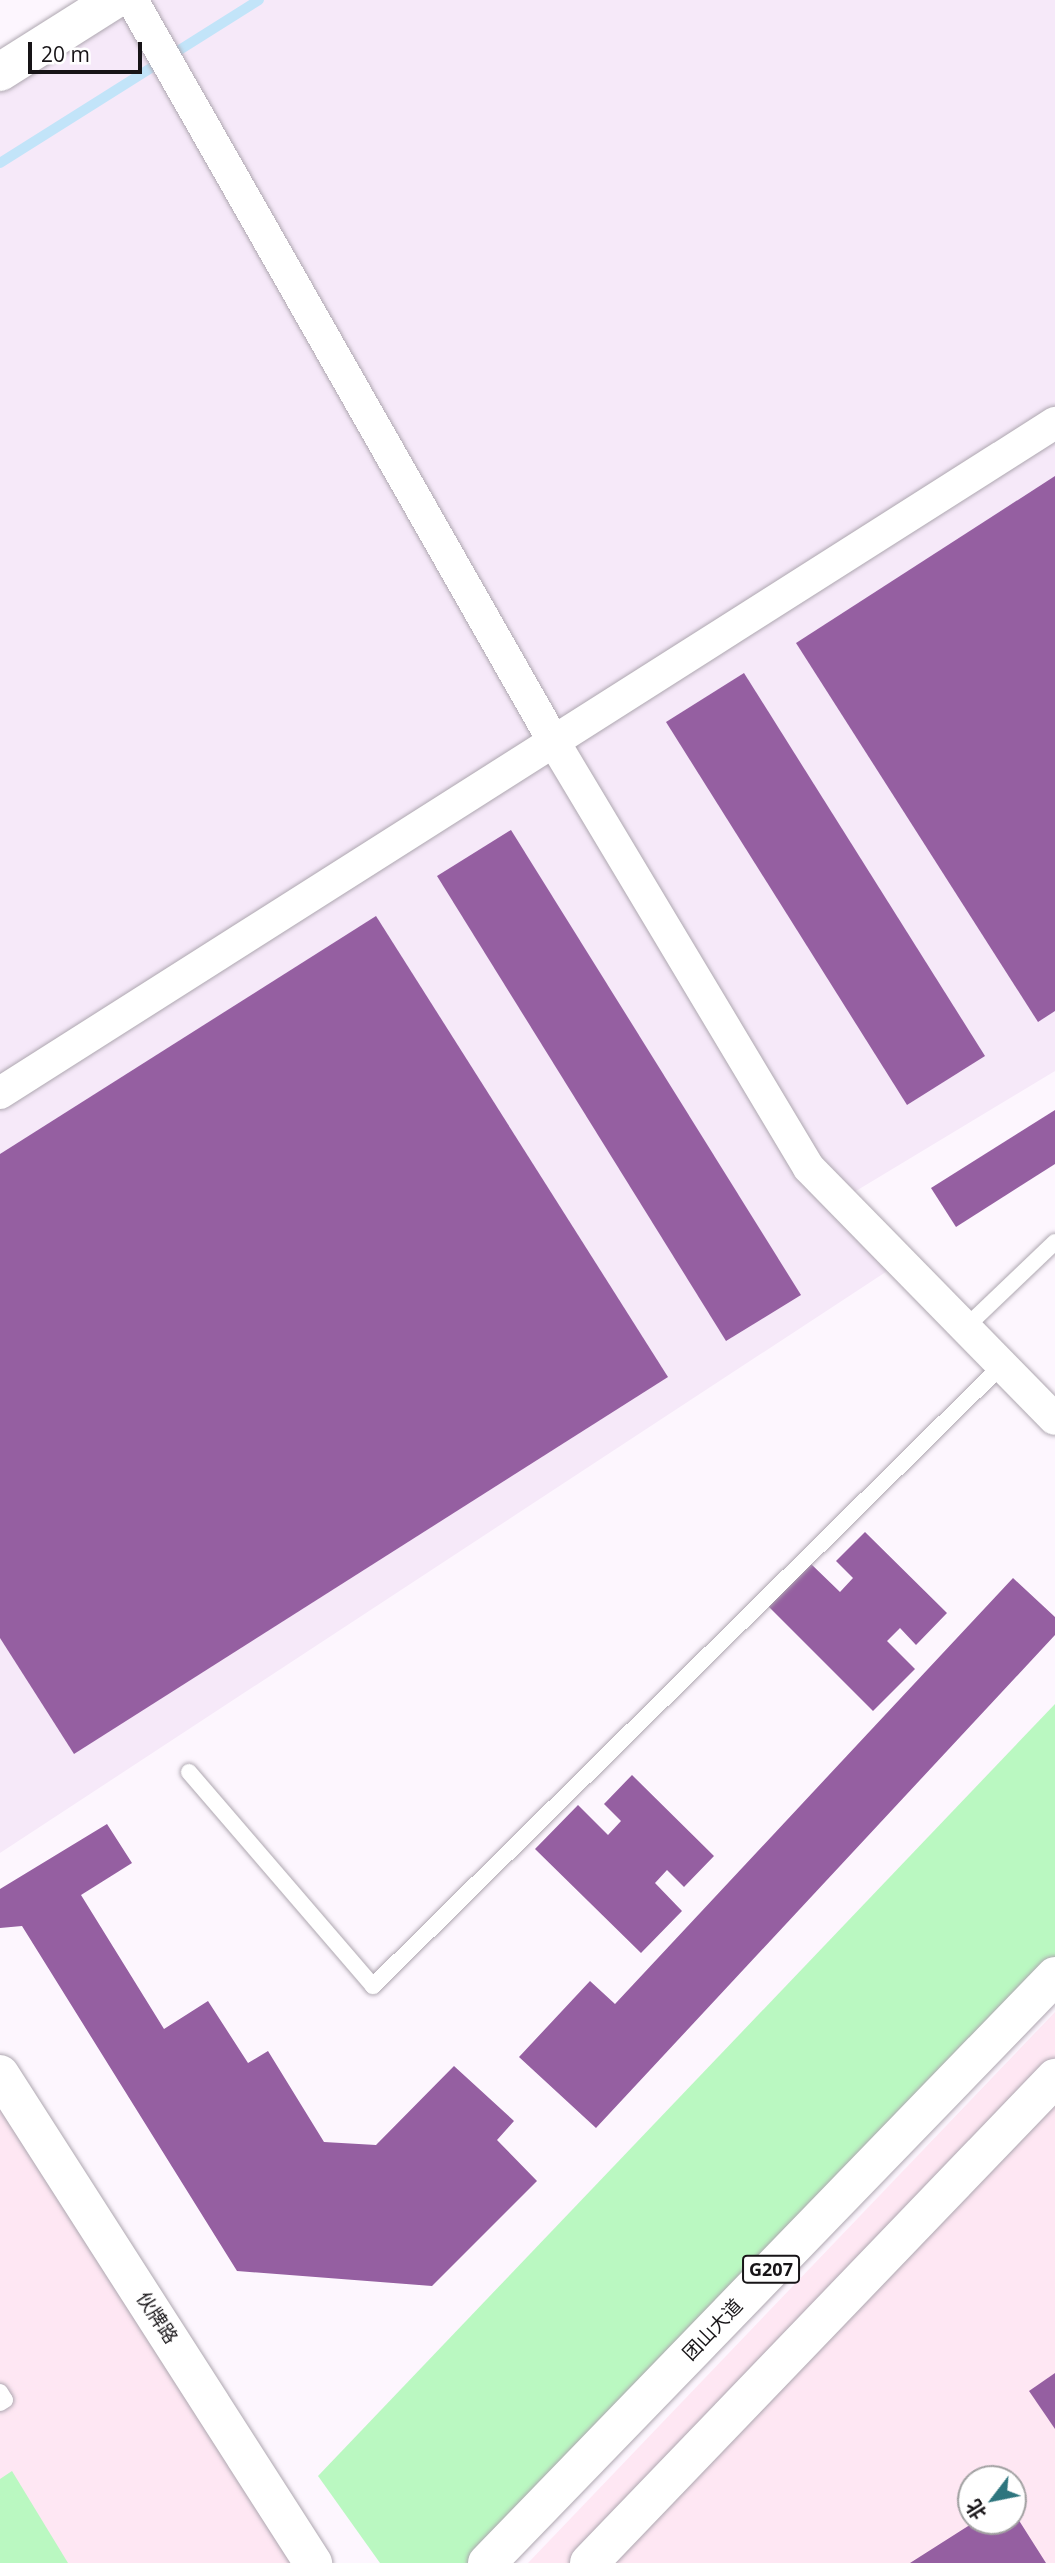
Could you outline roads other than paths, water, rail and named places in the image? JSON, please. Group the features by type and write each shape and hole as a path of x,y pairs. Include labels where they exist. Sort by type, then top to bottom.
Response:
{"main road":[{"path":"0,72 114,0"},
{"name":"团山大道","path":"487,2563 1055,1976"},
{"name":"伙牌路","path":"0,2074 313,2563"},
{"path":"589,2563 1055,2078"}],"street":[{"path":"132,0 554,742 809,1168 1055,1419"},
{"path":"0,1093 1055,423"}],"lane":[{"path":"966,1328 1055,1242"},
{"path":"189,1772 373,1986 1002,1365"},
{"path":"0,2392 5,2400 0,2403"}],"waterway":[{"path":"0,163 259,0"}]}
